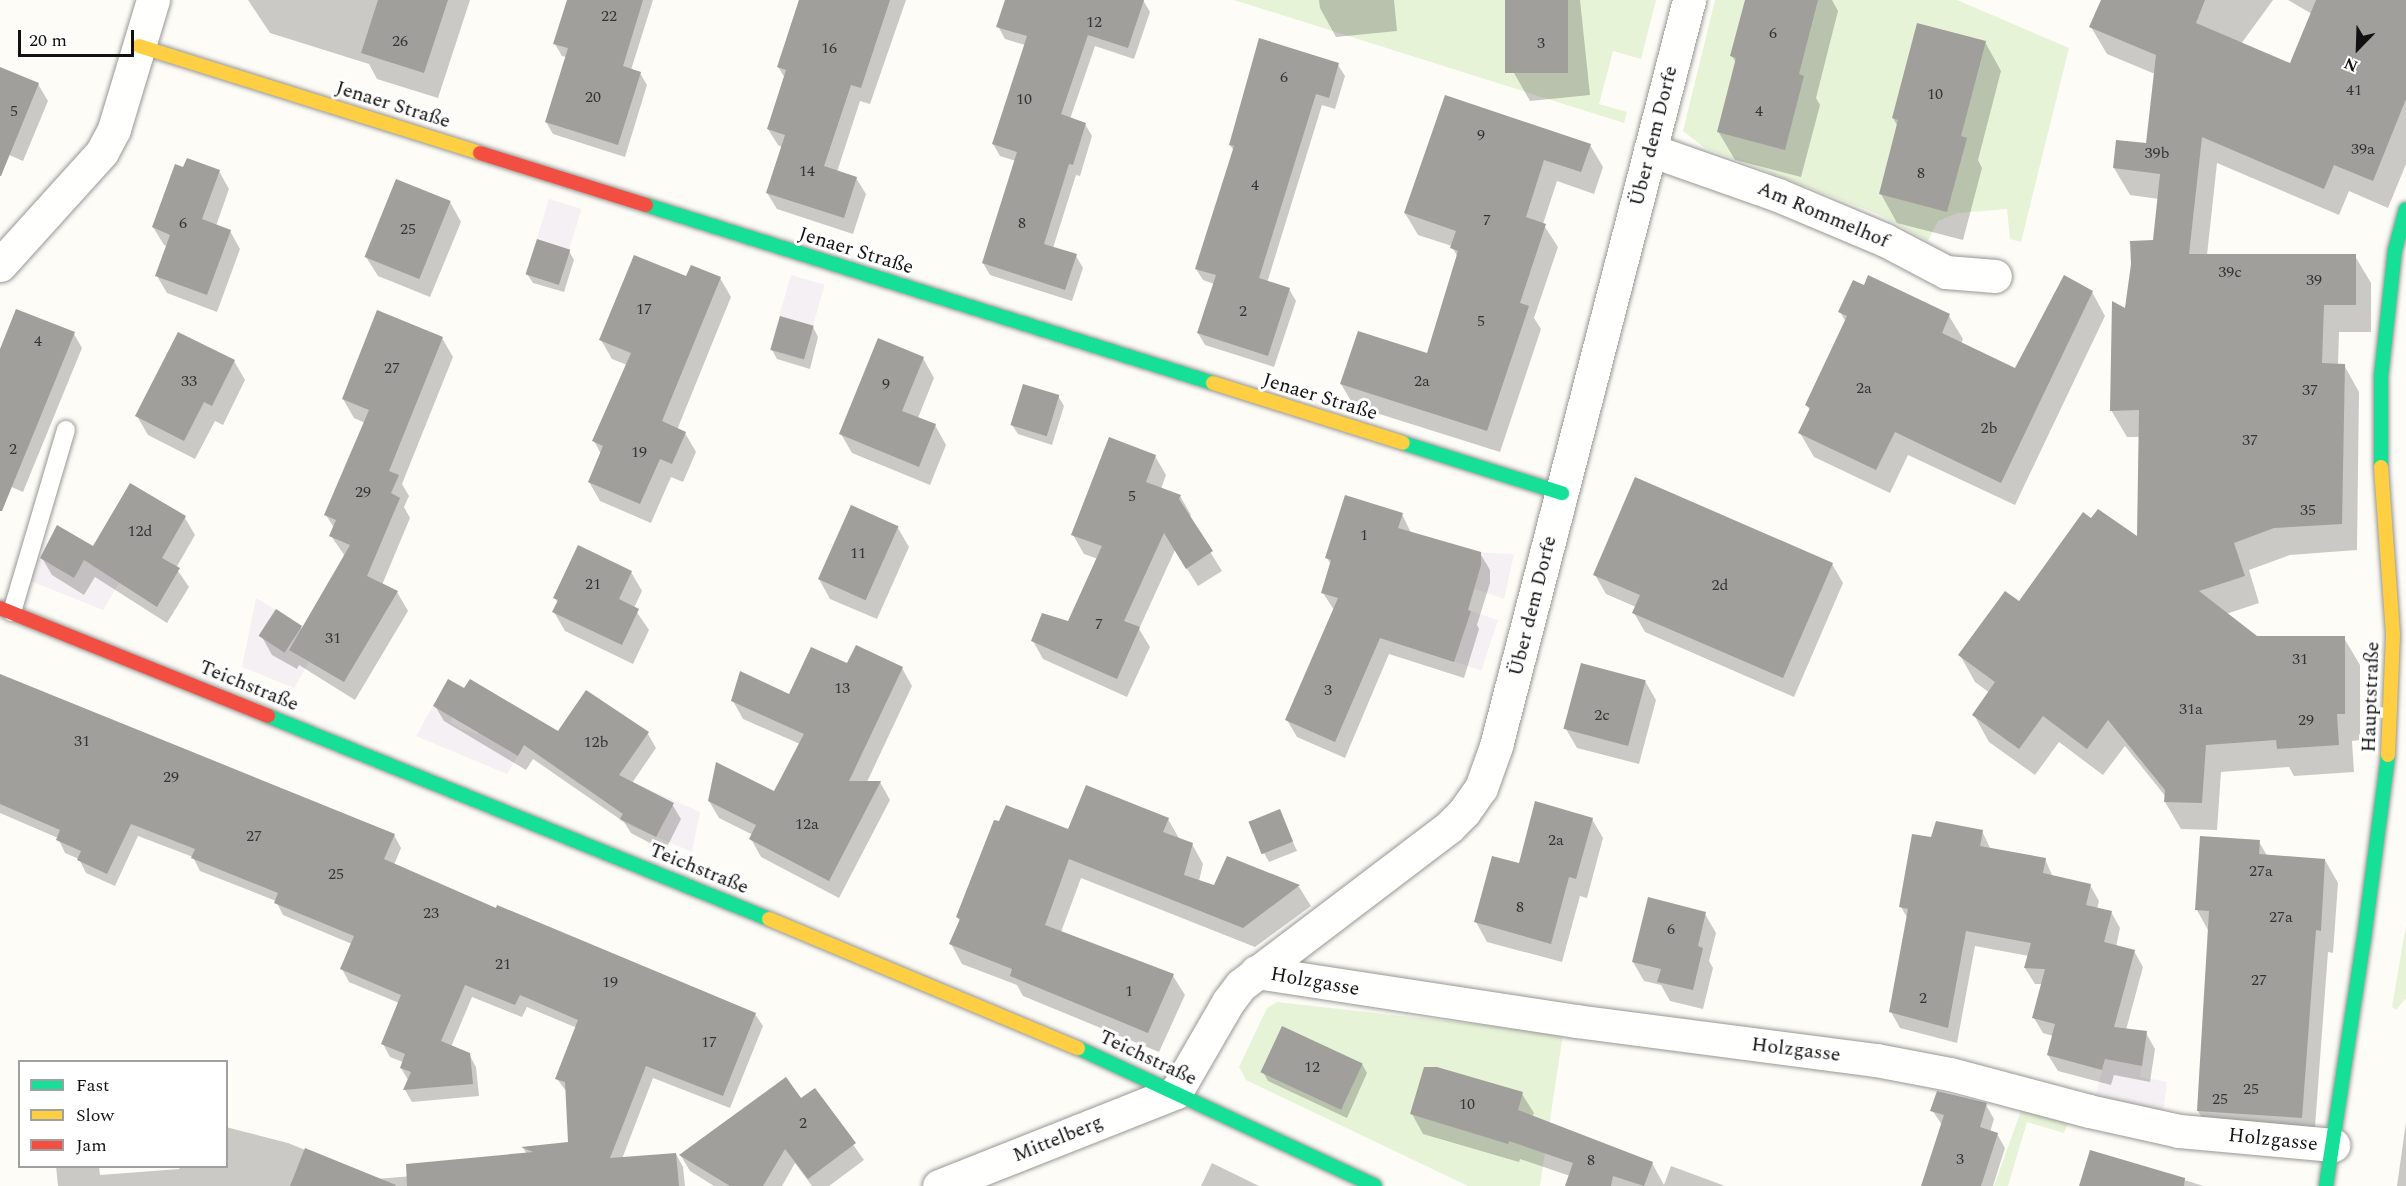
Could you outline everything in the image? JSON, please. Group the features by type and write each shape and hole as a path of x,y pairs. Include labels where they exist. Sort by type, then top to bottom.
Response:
{"street":[{"path":"0,265 102,152 114,129 153,0"},
{"name":"Über dem Dorfe","path":"1176,1092 1228,1002 1256,972 1449,827 1464,812 1481,788 1496,746 1689,0"},
{"name":"Jenaer Straße","path":"140,46 1562,493"},
{"name":"Am Rommelhof","path":"1650,150 1798,203 1885,240 1946,272 1995,276"},
{"name":"Hauptstraße","path":"2326,1186 2399,731 2379,445 2383,344 2406,209"},
{"name":"Teichstraße","path":"6,610 444,785 1037,1029 1375,1186"},
{"name":"Holzgasse","path":"1256,972 1576,1021 1876,1060 1950,1074 2179,1131 2332,1145"},
{"name":"Mittelberg","path":"939,1186 1176,1092"}],"lane":[{"path":"6,610 66,430"}],"shaded area":[{"path":"549,199 582,209 559,284 526,274"},
{"path":"791,275 825,285 803,360 770,350"},
{"path":"57,525 122,578 103,610 28,580"},
{"path":"1451,543 1484,553 1514,554 1504,599 1441,577"},
{"path":"256,598 303,626 288,649 309,662 294,688 242,667"},
{"path":"1436,600 1498,620 1481,670 1420,650"},
{"path":"448,679 468,690 450,722 461,729 478,734 485,696 506,700 539,720 507,774 416,736"},
{"path":"637,784 700,812 692,852 619,821"},
{"path":"2114,1027 2147,1031 2140,1077 2167,1082 2163,1111 2095,1098"}],"green space":[{"path":"1234,0 1656,0 1641,59 1613,51 1599,104 1627,112 1624,123"},
{"path":"1715,0 1957,0 2069,48 2021,242 2010,239 2007,209 1957,213 1938,221 1928,241 1878,214 1705,148 1683,131"},
{"path":"2406,925 2406,998 2396,1010 2392,1007"},
{"path":"1277,1002 1563,1034 1540,1186 1468,1186 1246,1080 1239,1067 1267,1008"},
{"path":"2022,1108 2068,1123 2064,1133 2027,1122 2008,1186 1994,1186"}],"building":[{"path":"378,0 448,0 424,73 361,53"},
{"path":"567,0 643,0 623,66 641,72 618,145 545,122 568,48 553,44"},
{"path":"799,0 890,0 861,88 851,85 824,166 857,177 844,218 766,193 785,135 767,129 786,70 777,67"},
{"path":"1005,0 1144,0 1128,48 1088,35 1061,114 1086,123 1073,165 1069,164 1044,244 1077,254 1065,290 982,263 1017,152 992,144 1027,36 996,27"},
{"path":"1505,0 1568,0 1568,73 1505,73"},
{"path":"1745,0 1818,0 1799,74 1804,76 1785,150 1717,132 1736,58 1730,56"},
{"path":"2101,0 2205,0 2196,23 2290,63 2316,0 2406,0 2406,99 2373,181 2334,165 2324,189 2202,137 2189,254 2356,254 2356,305 2324,305 2322,363 2345,364 2342,524 2274,528 2234,543 2245,576 2199,591 2257,636 2345,636 2345,714 2337,714 2339,745 2277,749 2276,740 2206,745 2202,803 2164,802 2165,790 2108,720 2087,749 2043,716 2019,749 1972,715 1995,682 1958,655 2005,591 2019,601 2083,512 2091,518 2098,509 2137,536 2139,410 2110,411 2112,301 2125,308 2131,264 2130,241 2153,240 2160,174 2113,168 2116,140 2146,143 2156,55 2089,27"},
{"path":"1917,23 1986,41 1961,136 1967,138 1947,212 1879,194 1898,120 1892,118"},
{"path":"1259,38 1339,63 1329,98 1316,94 1259,278 1290,288 1268,356 1197,333 1216,275 1195,269 1234,146 1229,145"},
{"path":"0,67 39,83 1,176 0,176"},
{"path":"1445,95 1591,144 1581,172 1544,160 1526,217 1546,224 1520,303 1529,306 1487,431 1340,384 1358,331 1427,353 1458,251 1450,248 1456,231 1404,213"},
{"path":"187,158 220,170 202,219 231,230 207,295 155,276 170,235 152,227 175,164 183,167"},
{"path":"396,179 451,201 419,279 365,257"},
{"path":"537,239 570,250 559,285 526,274"},
{"path":"634,255 686,276 691,265 721,277 662,421 686,432 672,464 660,459 640,504 588,482 603,446 592,441 631,353 599,340"},
{"path":"1868,275 1950,314 1942,333 2015,368 2064,275 2093,291 2001,483 1895,432 1876,470 1798,433 1810,408 1805,405 1847,316 1838,312 1853,280 1864,285"},
{"path":"16,309 75,332 2,511 0,511 0,349"},
{"path":"377,310 443,337 389,471 399,475 391,493 400,498 367,576 398,591 344,682 289,650 350,545 329,536 336,520 324,515 369,410 342,399"},
{"path":"780,316 814,326 804,359 770,350"},
{"path":"178,332 235,360 212,406 204,402 184,441 135,416"},
{"path":"878,338 924,357 902,411 936,424 919,467 839,434"},
{"path":"1023,384 1059,395 1047,436 1010,425"},
{"path":"1109,437 1156,455 1146,482 1181,495 1179,499 1213,551 1186,569 1164,533 1124,621 1140,627 1117,679 1031,641 1042,613 1068,621 1102,546 1071,535"},
{"path":"1635,477 1833,563 1783,678 1632,613 1640,595 1593,575"},
{"path":"130,483 186,516 162,558 180,568 157,607 84,560 74,578 40,558 57,525 93,546"},
{"path":"1345,495 1403,513 1398,528 1481,552 1481,565 1468,610 1471,611 1454,662 1380,638 1335,742 1285,720 1338,598 1321,593 1331,560 1325,558"},
{"path":"851,505 899,526 866,600 818,579"},
{"path":"578,545 632,571 619,599 639,609 622,645 552,612 558,600 553,598"},
{"path":"276,609 302,626 285,653 259,636"},
{"path":"856,645 903,667 849,781 881,781 829,881 749,839 756,825 708,801 716,762 774,791 804,734 731,701 740,671 789,694 811,647 847,663"},
{"path":"1581,663 1646,680 1628,746 1563,729"},
{"path":"0,674 395,834 384,859 496,908 497,905 756,1013 723,1096 646,1066 610,1158 676,1153 679,1186 407,1186 406,1164 533,1152 521,1147 568,1142 565,1082 555,1079 578,1020 520,995 515,1005 465,985 441,1041 470,1053 473,1084 403,1090 411,1072 400,1068 405,1054 381,1044 401,995 340,969 354,936 274,903 278,893 191,858 195,849 131,824 107,874 77,860 81,851 56,840 60,830 0,804"},
{"path":"448,679 464,688 470,679 558,731 586,690 649,732 619,775 674,803 656,837 620,819 623,814 524,745 518,756 433,706"},
{"path":"1086,785 1169,818 1163,832 1193,843 1184,875 1214,885 1227,856 1300,885 1243,928 1069,859 1045,925 1174,974 1148,1033 1010,976 1012,969 949,944 960,919 956,917 994,820 999,821 1006,805 1068,829"},
{"path":"1535,801 1593,818 1576,879 1569,877 1551,944 1474,922 1492,856 1519,863"},
{"path":"1280,809 1293,841 1262,854 1248,822"},
{"path":"1936,821 1983,830 1980,846 2046,858 2043,873 2091,884 2086,905 2112,911 2104,942 2135,950 2114,1027 2147,1031 2142,1066 2105,1059 2102,1070 2047,1055 2055,1024 2032,1018 2045,969 2024,968 2031,943 1966,931 1948,1028 1889,1012 1908,909 1899,907 1912,834 1931,837"},
{"path":"2200,836 2260,840 2259,854 2325,859 2321,931 2316,930 2302,1118 2197,1111 2209,911 2195,910"},
{"path":"1648,897 1706,912 1698,946 1703,948 1693,990 1657,982 1661,969 1632,962"},
{"path":"1282,1026 1363,1064 1341,1110 1260,1072"},
{"path":"1424,1067 1437,1067 1523,1092 1518,1110 1653,1162 1644,1186 1613,1176 1611,1186 1565,1186 1573,1163 1509,1141 1508,1144 1410,1114"},
{"path":"786,1077 801,1098 815,1088 856,1143 808,1179 785,1149 763,1186 730,1186 679,1155"},
{"path":"1937,1091 1987,1103 1980,1127 1998,1133 1981,1186 1921,1186 1944,1115 1930,1111"},
{"path":"305,1148 396,1185 290,1186"},
{"path":"2090,1150 2185,1178 2184,1186 2079,1186"}],"traffic: fast":[{"path":"646,205 1213,383"},
{"path":"2381,467 2381,376 2395,250 2406,209"},
{"path":"1403,443 1562,493"},
{"path":"268,716 769,919"},
{"path":"2326,1186 2364,938 2388,755"},
{"path":"1078,1048 1375,1186"}],"traffic: slow":[{"path":"139,46 480,153"},
{"path":"1213,383 1403,443"},
{"path":"2381,467 2393,635 2388,755"},
{"path":"769,919 1078,1048"}],"traffic: jam":[{"path":"480,153 646,205"},
{"path":"0,608 268,716"}]}
